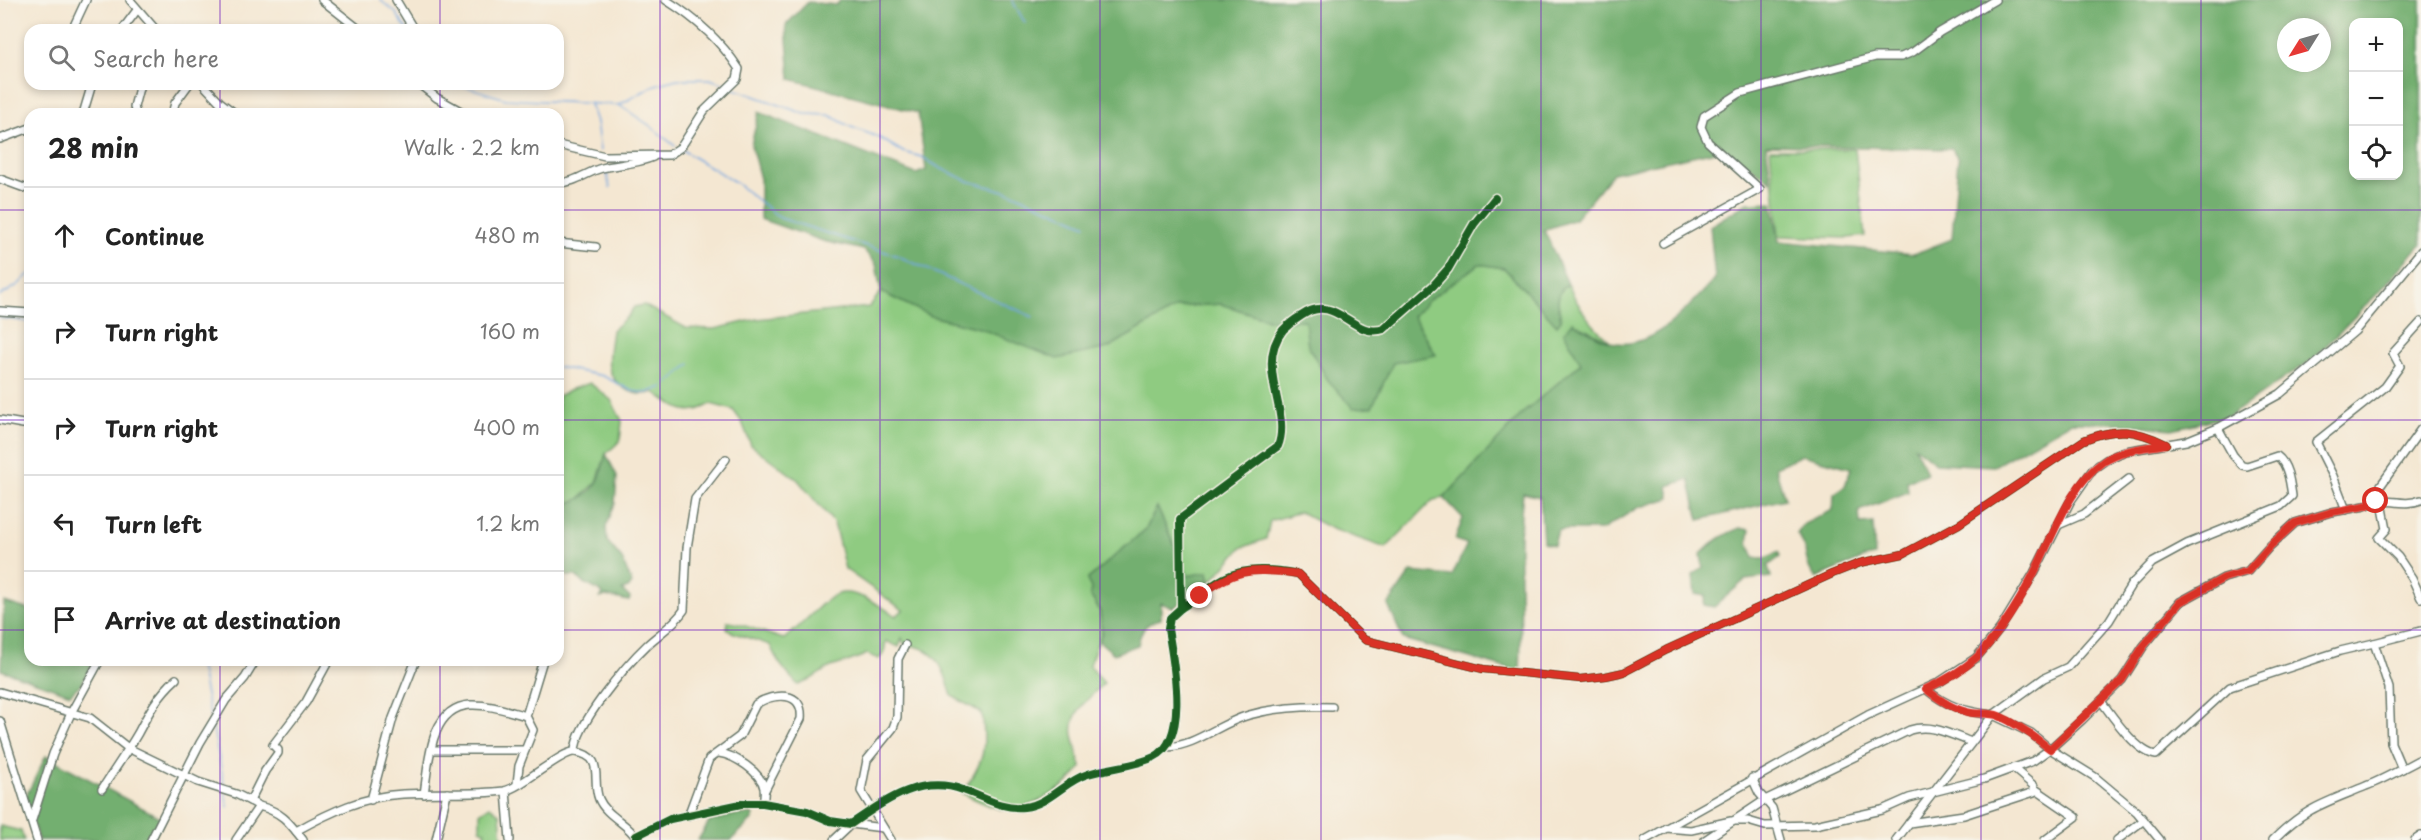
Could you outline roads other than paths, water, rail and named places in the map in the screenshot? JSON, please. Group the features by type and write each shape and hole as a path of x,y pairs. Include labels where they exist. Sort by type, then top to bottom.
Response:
{"street":[{"path":"75,24 86,0"},
{"path":"130,0 150,24"},
{"path":"322,0 352,24"},
{"path":"396,0 410,24"},
{"path":"564,146 605,156 669,155 679,149 704,111 737,79 739,69 729,54 707,31 666,0"},
{"path":"1663,243 1760,189 1708,142 1701,127 1704,116 1740,93 1875,57 1901,57 1914,52 1940,32 1995,0"},
{"path":"126,24 137,10"},
{"path":"85,108 90,90"},
{"path":"134,108 138,90"},
{"path":"174,108 185,90"},
{"path":"209,90 228,108"},
{"path":"427,90 455,108"},
{"path":"0,139 24,130"},
{"path":"564,183 606,168 644,161 656,156"},
{"path":"0,178 24,188"},
{"path":"1181,608 1180,519 1274,450 1282,437 1272,361 1273,347 1285,328 1308,311 1319,308 1331,310 1364,329 1376,332 1384,328 1440,278 1474,224 1495,198"},
{"path":"564,244 596,247"},
{"path":"1645,840 1868,715 1926,689 1976,658 2000,629 2034,573 2056,526 2080,486 2093,470 2106,460 2125,451 2186,441 2218,428 2280,394 2326,357 2361,324 2421,251"},
{"path":"0,311 24,313"},
{"path":"2346,510 2333,476 2316,442 2385,387 2400,366 2392,353 2421,321"},
{"path":"0,420 24,424"},
{"path":"1896,840 1993,715 2044,678 2068,667 2109,621 2131,585 2152,563 2187,544 2281,506 2292,496 2290,480 2283,460 2277,456 2247,466 2242,465 2233,455 2218,428"},
{"path":"2376,501 2381,485 2421,429"},
{"path":"1167,747 1177,708 1168,622 1181,608 1231,575 1256,571 1298,574 1365,640 1483,669 1580,679 1606,676 1624,672 1666,650 1832,574 1860,563 1903,554 1959,524 2084,440 2102,433 2131,431 2145,434 2166,444"},
{"path":"575,752 576,742 604,695 647,645 679,618 684,610 687,548 695,499 726,459"},
{"path":"2056,526 2084,514 2128,479"},
{"path":"1665,828 1691,830 1731,821 1748,821 1765,826 1798,827 1827,823 1882,810 1909,798 1984,779 2033,761 2050,749 2122,680 2149,640 2180,602 2224,578 2248,571 2295,523 2365,506 2376,501 2392,500 2407,504 2421,500"},
{"path":"2376,501 2383,508 2387,529 2379,538 2398,557 2412,578 2421,598"},
{"path":"2101,701 2148,754 2156,755 2230,687 2340,651 2421,631"},
{"path":"2374,643 2389,688 2391,743 2402,769"},
{"path":"891,840 861,791 865,767 874,749 893,728 897,717 898,659 905,645"},
{"path":"32,820 53,754 72,711 97,666"},
{"path":"151,840 210,726 252,666"},
{"path":"250,801 265,771 278,753 273,745 306,702 326,666"},
{"path":"371,800 393,718 414,666"},
{"path":"517,784 519,766 533,730 526,716 541,666"},
{"path":"102,789 162,691 176,679"},
{"path":"1926,689 1936,698 1966,712 1993,715 2031,734 2050,749 2095,777 2144,820 2160,840"},
{"path":"0,692 90,718 128,748 209,786 236,794 259,807 274,810 303,840"},
{"path":"688,816 709,759 740,736 756,704 777,695 789,696 796,701 802,711 801,719 765,790 763,803"},
{"path":"424,794 437,729 447,714 458,707 472,705 526,716"},
{"path":"834,840 851,824 899,792 917,787 945,786 962,789 994,804 1027,807 1050,799 1087,774 1154,757 1167,747 1185,744 1248,715 1292,706 1332,707"},
{"path":"0,721 37,840"},
{"path":"1705,840 1765,800 1920,727 1934,729 1971,742"},
{"path":"432,750 525,750"},
{"path":"296,831 330,812 371,800 402,794 506,790 565,753 575,752 591,760 596,766 597,793 600,802 636,838 670,819 732,805 763,803 807,811 830,821 883,828"},
{"path":"719,753 727,754 740,761 759,777 765,790"},
{"path":"2273,840 2298,816 2327,800 2367,786 2421,759"},
{"path":"2013,768 2035,789 2076,817 2045,840"},
{"path":"1752,778 1759,793 1772,808 1781,840"},
{"path":"1909,823 1964,815 2027,796 2035,789"},
{"path":"506,790 510,840"},
{"path":"436,840 447,793"},
{"path":"236,840 244,824 259,807"},
{"path":"2117,840 2144,820"},
{"path":"2415,840 2421,836"}],"waterway":[{"path":"380,0 396,13 403,24"},
{"path":"1012,0 1025,23"},
{"path":"477,90 506,99 619,105 655,85 677,79 710,79 728,85"},
{"path":"732,88 805,114 829,115 851,127 878,137 903,152 922,157 968,181 1012,193 1086,225"},
{"path":"590,104 596,122 600,151"},
{"path":"619,105 675,146"},
{"path":"682,150 735,182 780,218 898,256 1033,317"},
{"path":"606,170 610,188"},
{"path":"0,296 24,279"},
{"path":"0,318 24,321"},
{"path":"564,368 603,376 632,391 646,393 663,387 690,364"},
{"path":"200,666 211,720"},
{"path":"213,728 225,788"},
{"path":"225,793 228,807"}]}
